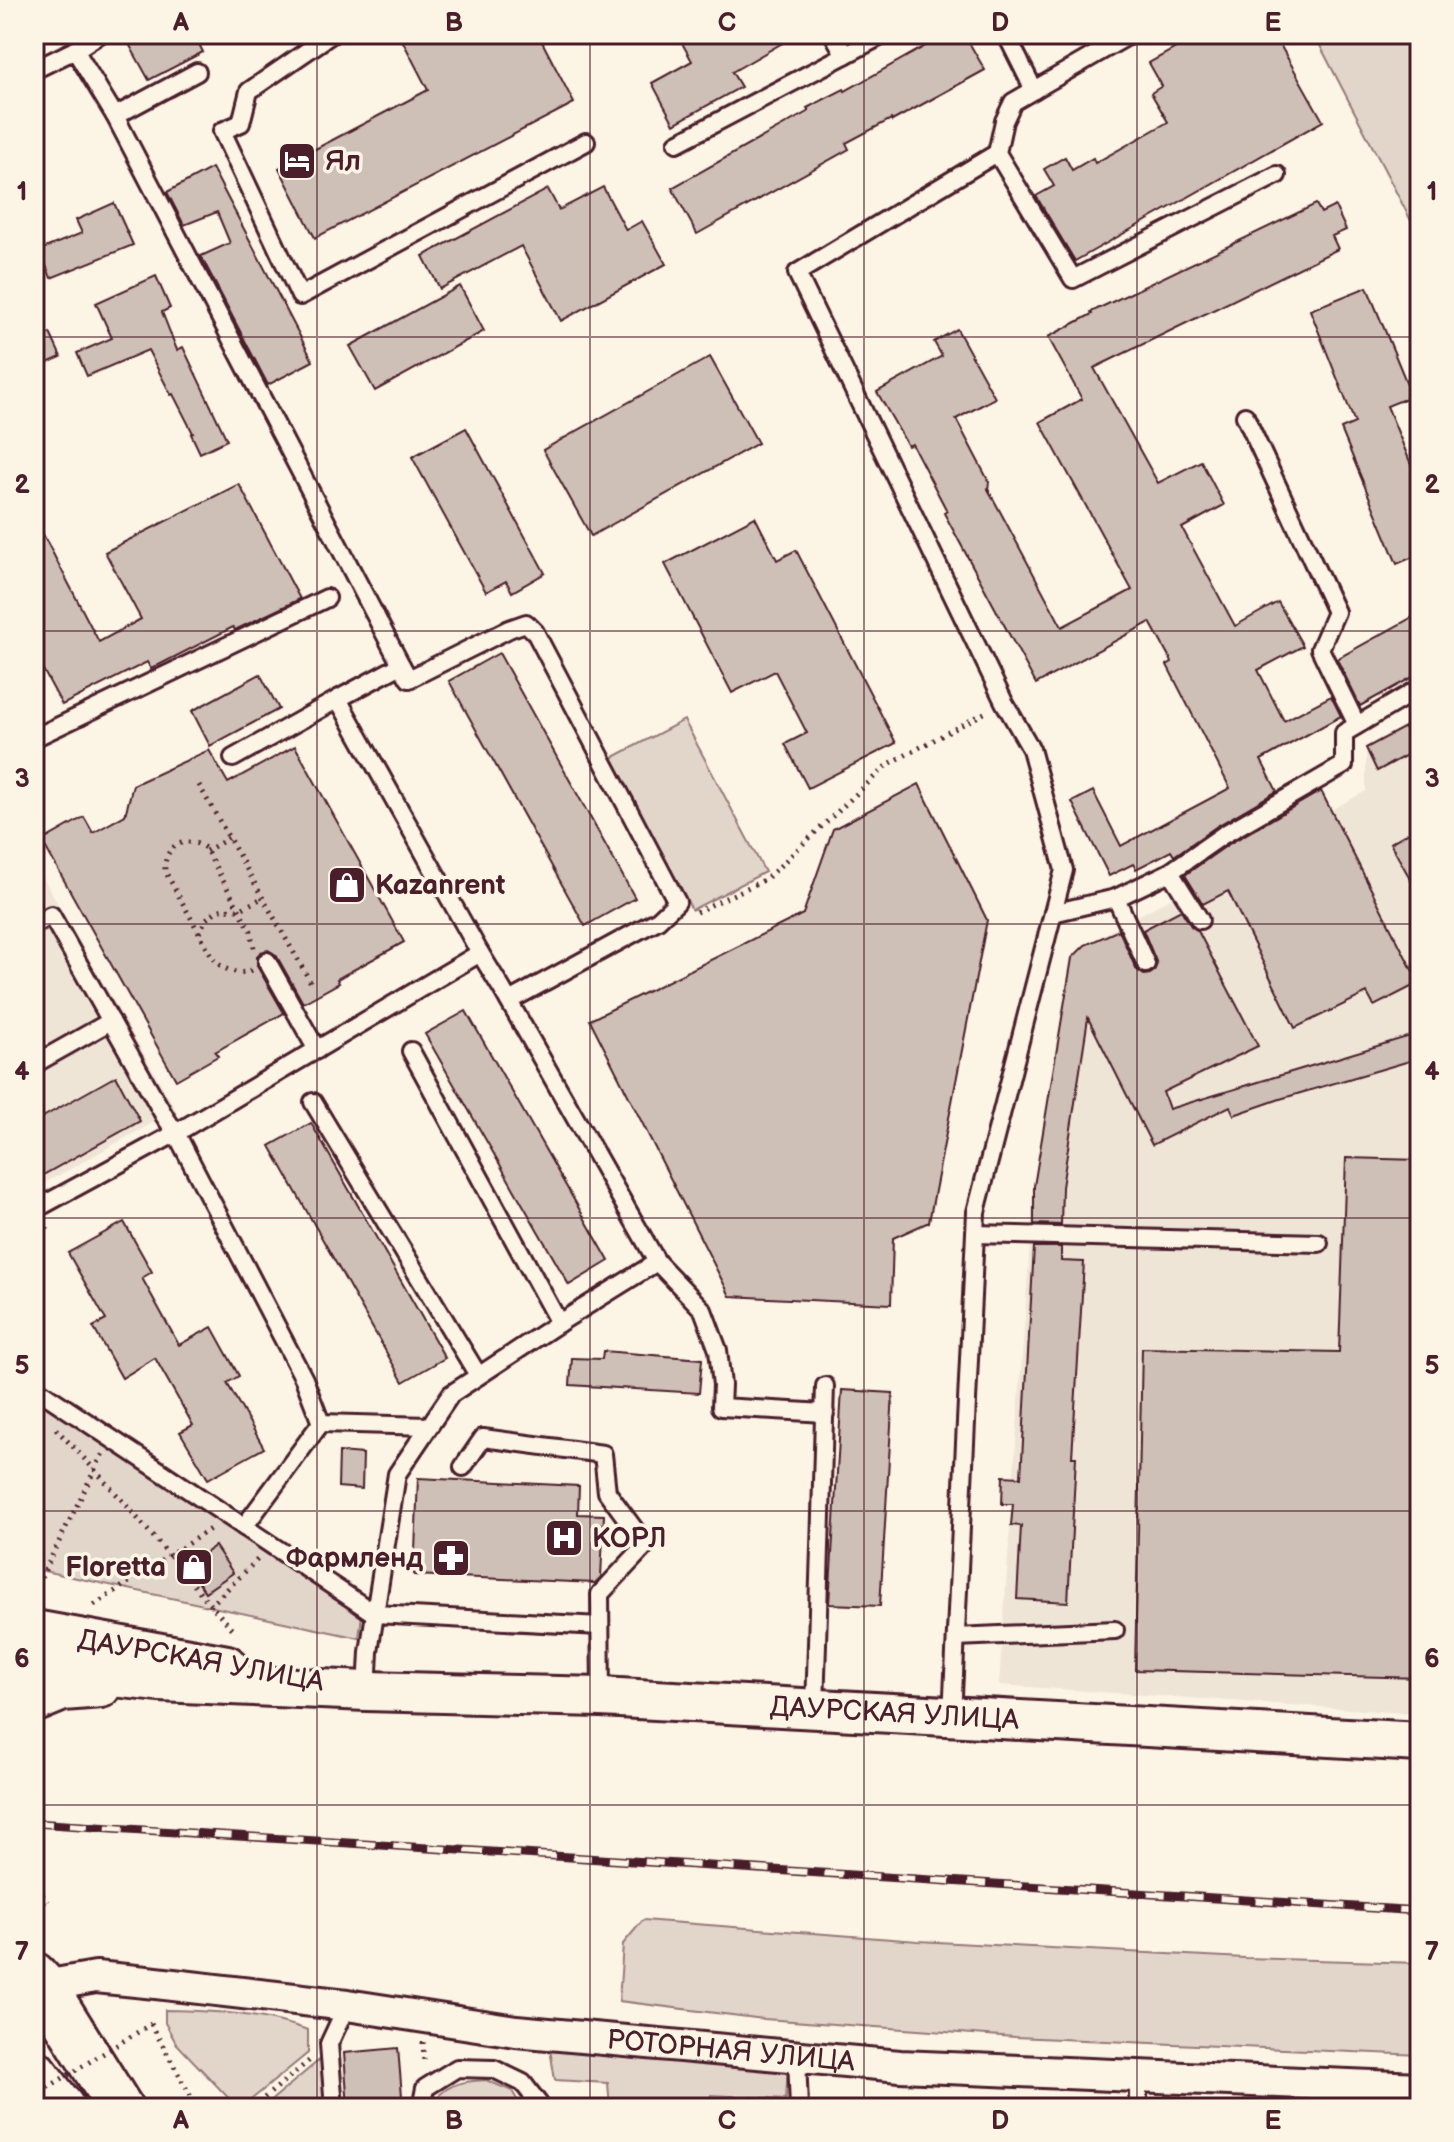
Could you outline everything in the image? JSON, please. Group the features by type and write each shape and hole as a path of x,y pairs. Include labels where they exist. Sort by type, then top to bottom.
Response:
{"main road":[{"path":"37,1972 120,2108"},
{"path":"34,2072 62,2108"}],"street":[{"name":"ДАУРСКАЯ УЛИЦА","path":"34,1630 367,1691"},
{"name":"ДАУРСКАЯ УЛИЦА","path":"34,1668 159,1682 601,1697 1420,1742"},
{"path":"34,1703 63,1691 159,1682"},
{"name":"РОТОРНАЯ УЛИЦА","path":"37,1972 347,2005 516,2031 900,2066 1420,2088"}],"lane":[{"path":"34,70 100,34"},
{"path":"332,34 249,91 241,123 222,131 300,296 586,142"},
{"path":"833,34 845,55"},
{"path":"677,143 885,34"},
{"path":"1006,34 1034,90"},
{"path":"1131,34 1013,102 1004,121 997,153 1073,279 1277,175"},
{"path":"75,50 115,116 409,679 526,623 535,632 677,902 658,920 509,1001"},
{"path":"115,116 197,72"},
{"path":"952,1716 976,1212 1064,870 1031,749 1004,702 797,273 997,153"},
{"path":"1245,416 1336,612 1320,649 1357,725"},
{"path":"34,738 327,598"},
{"path":"233,758 401,665"},
{"path":"1053,913 1116,898 1170,872 1223,835 1344,765 1344,733 1420,688"},
{"path":"338,699 657,1262 703,1310 718,1350 721,1407 825,1413"},
{"path":"1170,872 1200,920"},
{"path":"1116,898 1146,964"},
{"path":"34,925 51,915 176,1133 304,1379 321,1423"},
{"path":"34,1210 176,1133 480,953"},
{"path":"261,965 317,1050"},
{"path":"34,1050 40,1061 111,1021"},
{"path":"411,1051 559,1323"},
{"path":"313,1102 478,1375"},
{"path":"975,1234 1319,1243"},
{"path":"367,1691 369,1652 397,1474 429,1426 451,1394 657,1262"},
{"path":"815,1708 825,1386"},
{"path":"34,1387 375,1614 600,1626"},
{"path":"321,1423 429,1426"},
{"path":"244,1527 321,1423"},
{"path":"463,1467 483,1438 603,1454 607,1492 646,1545 600,1594 601,1697"},
{"path":"956,1637 1115,1630"},
{"path":"334,2108 329,2044 347,2005"},
{"path":"797,2057 799,2108"},
{"path":"421,2108 425,2088 457,2068 494,2069 523,2083 539,2108"},
{"path":"1138,2076 1138,2108"}],"path":[{"path":"693,914 766,879 887,765 1004,702"},
{"path":"199,785 311,983"},
{"path":"206,851 229,838"},
{"path":"261,965 253,937 206,851 197,843 180,842 171,848 164,861 165,871 220,966 240,973 261,965 290,948"},
{"path":"200,934 211,914 223,909 239,910 262,898"},
{"path":"54,1428 95,1470 233,1629"},
{"path":"34,1592 110,1438"},
{"path":"94,1605 229,1517"},
{"path":"210,1606 272,1546"},
{"path":"34,1881 47,1902"},
{"path":"423,2017 425,2088"},
{"path":"34,2096 151,2024 196,2105 184,2108"},
{"path":"252,2108 329,2044"}],"shaded area":[{"path":"1314,34 1420,34 1420,238"},
{"path":"1420,719 1420,1714 999,1685 1034,1186 1072,958 1085,945 1366,791 1366,748"},
{"path":"684,720 765,872 692,910 612,758"},
{"path":"34,862 176,1110 34,1189"},
{"path":"34,1398 362,1615 359,1638 34,1569"},
{"path":"643,1920 918,1941 1245,1958 1420,1963 1420,2055 1015,2037 764,2019 619,2001 623,1944"},
{"path":"165,2010 237,2014 290,2024 308,2030 308,2053 238,2108 176,2043 165,2023"},
{"path":"549,2043 788,2064 786,2099 711,2095 710,2108 610,2108 608,2083 555,2080"},
{"path":"323,2057 327,2108 262,2108"},
{"path":"486,2080 512,2091 522,2108 430,2108 441,2094 454,2085"}],"building":[{"path":"148,34 194,34 203,52 149,80 129,44"},
{"path":"399,34 538,34 574,103 315,238 279,168 428,90"},
{"path":"677,34 798,34 732,72 741,87 674,124 652,83 692,61"},
{"path":"947,34 964,34 985,70 846,143 849,149 697,234 672,188 809,111 807,108 845,91"},
{"path":"1201,34 1274,34 1323,121 1075,261 1036,196 1054,186 1044,169 1065,157 1072,170 1093,158 1095,163 1168,122 1151,93 1162,86 1149,63"},
{"path":"212,168 313,361 268,385 201,256 230,243 217,212 184,225 167,192"},
{"path":"603,187 626,230 642,221 666,264 561,321 521,246 440,289 423,256 548,189 559,210"},
{"path":"114,203 133,245 51,278 40,250 82,233 76,220"},
{"path":"1316,204 1321,213 1335,206 1346,230 1332,236 1338,249 1094,368 1158,483 1201,461 1224,505 1182,528 1235,626 1278,602 1303,646 1258,670 1284,721 1331,696 1341,716 1261,760 1277,791 1217,826 1174,856 1171,851 1136,869 1133,864 1109,876 1072,802 1093,791 1121,846 1230,788 1167,665 1172,662 1150,622 1036,684 944,513 947,511 912,444 908,446 877,392 942,356 934,342 957,329 995,398 956,419 989,482 988,489 1062,627 1132,590 1040,422 1082,399 1048,337 1091,312"},
{"path":"156,276 170,308 162,312 177,350 183,347 227,440 200,453 193,433 148,350 87,376 77,353 112,338 96,303"},
{"path":"460,286 484,331 375,391 350,346"},
{"path":"1367,287 1412,396 1387,406 1420,486 1420,554 1397,564 1341,429 1355,423 1310,310"},
{"path":"50,333 61,357 34,369 34,340"},
{"path":"710,357 758,443 591,536 543,450"},
{"path":"466,428 545,573 512,592 506,581 486,592 412,457"},
{"path":"239,484 300,599 235,630 233,627 151,669 147,662 62,705 34,653 34,517 99,642 141,619 105,552"},
{"path":"755,517 777,560 796,550 896,743 808,788 785,744 807,733 775,671 732,693 665,564"},
{"path":"1420,613 1420,673 1360,706 1337,659"},
{"path":"499,653 635,898 585,926 449,681"},
{"path":"260,674 279,709 210,746 192,711"},
{"path":"1420,719 1420,748 1377,771 1366,748"},
{"path":"295,746 404,942 337,979 339,983 303,1003 276,955 268,950 261,952 257,956 257,966 284,1013 215,1052 218,1056 176,1080 42,841 84,817 93,833 125,815 133,785 209,750 228,783"},
{"path":"919,784 987,920 929,1222 893,1238 891,1304 730,1296 590,1020 803,914 833,829"},
{"path":"1321,791 1419,983 1374,1006 1367,993 1295,1028 1228,891 1203,904 1185,875 1229,844"},
{"path":"1420,826 1420,896 1390,843"},
{"path":"1181,910 1198,931 1258,1046 1163,1092 1169,1109 1420,1033 1420,1058 1234,1115 1230,1106 1152,1145 1088,1018 1062,1187 1061,1225 1034,1224 1034,1186 1072,958 1085,945 1119,930 1136,969 1144,975 1150,974 1157,964 1143,930"},
{"path":"466,1011 609,1261 569,1285 425,1034"},
{"path":"116,1076 140,1121 34,1180 34,1122"},
{"path":"311,1123 445,1358 403,1382 270,1146"},
{"path":"1346,1158 1420,1160 1420,1678 1135,1670 1142,1348 1339,1352"},
{"path":"124,1222 152,1272 142,1278 179,1345 212,1327 239,1376 227,1383 264,1448 208,1479 180,1432 193,1425 155,1358 122,1378 93,1327 106,1320 68,1253"},
{"path":"1034,1247 1061,1247 1061,1261 1084,1262 1072,1457 1076,1457 1068,1602 1017,1599 1021,1526 1011,1525 1013,1504 1002,1504 1003,1476 1021,1477"},
{"path":"603,1351 702,1359 699,1393 570,1385 572,1358 602,1359"},
{"path":"842,1390 893,1393 880,1606 829,1604"},
{"path":"339,1452 363,1454 362,1489 338,1487"},
{"path":"418,1478 579,1486 578,1514 604,1515 601,1577 595,1583 414,1575"},
{"path":"215,1546 233,1573 205,1592 187,1565"},
{"path":"398,2048 403,2108 348,2108 344,2053"}],"railway":[{"path":"34,1823 1420,1911"}],"place":[{"name":"Ял","path":"297,161"},
{"name":"Kazanrent","path":"347,885"},
{"name":"КОРЛ","path":"564,1538"},
{"name":"Фармленд","path":"451,1558"},
{"name":"Floretta","path":"194,1567"}]}
